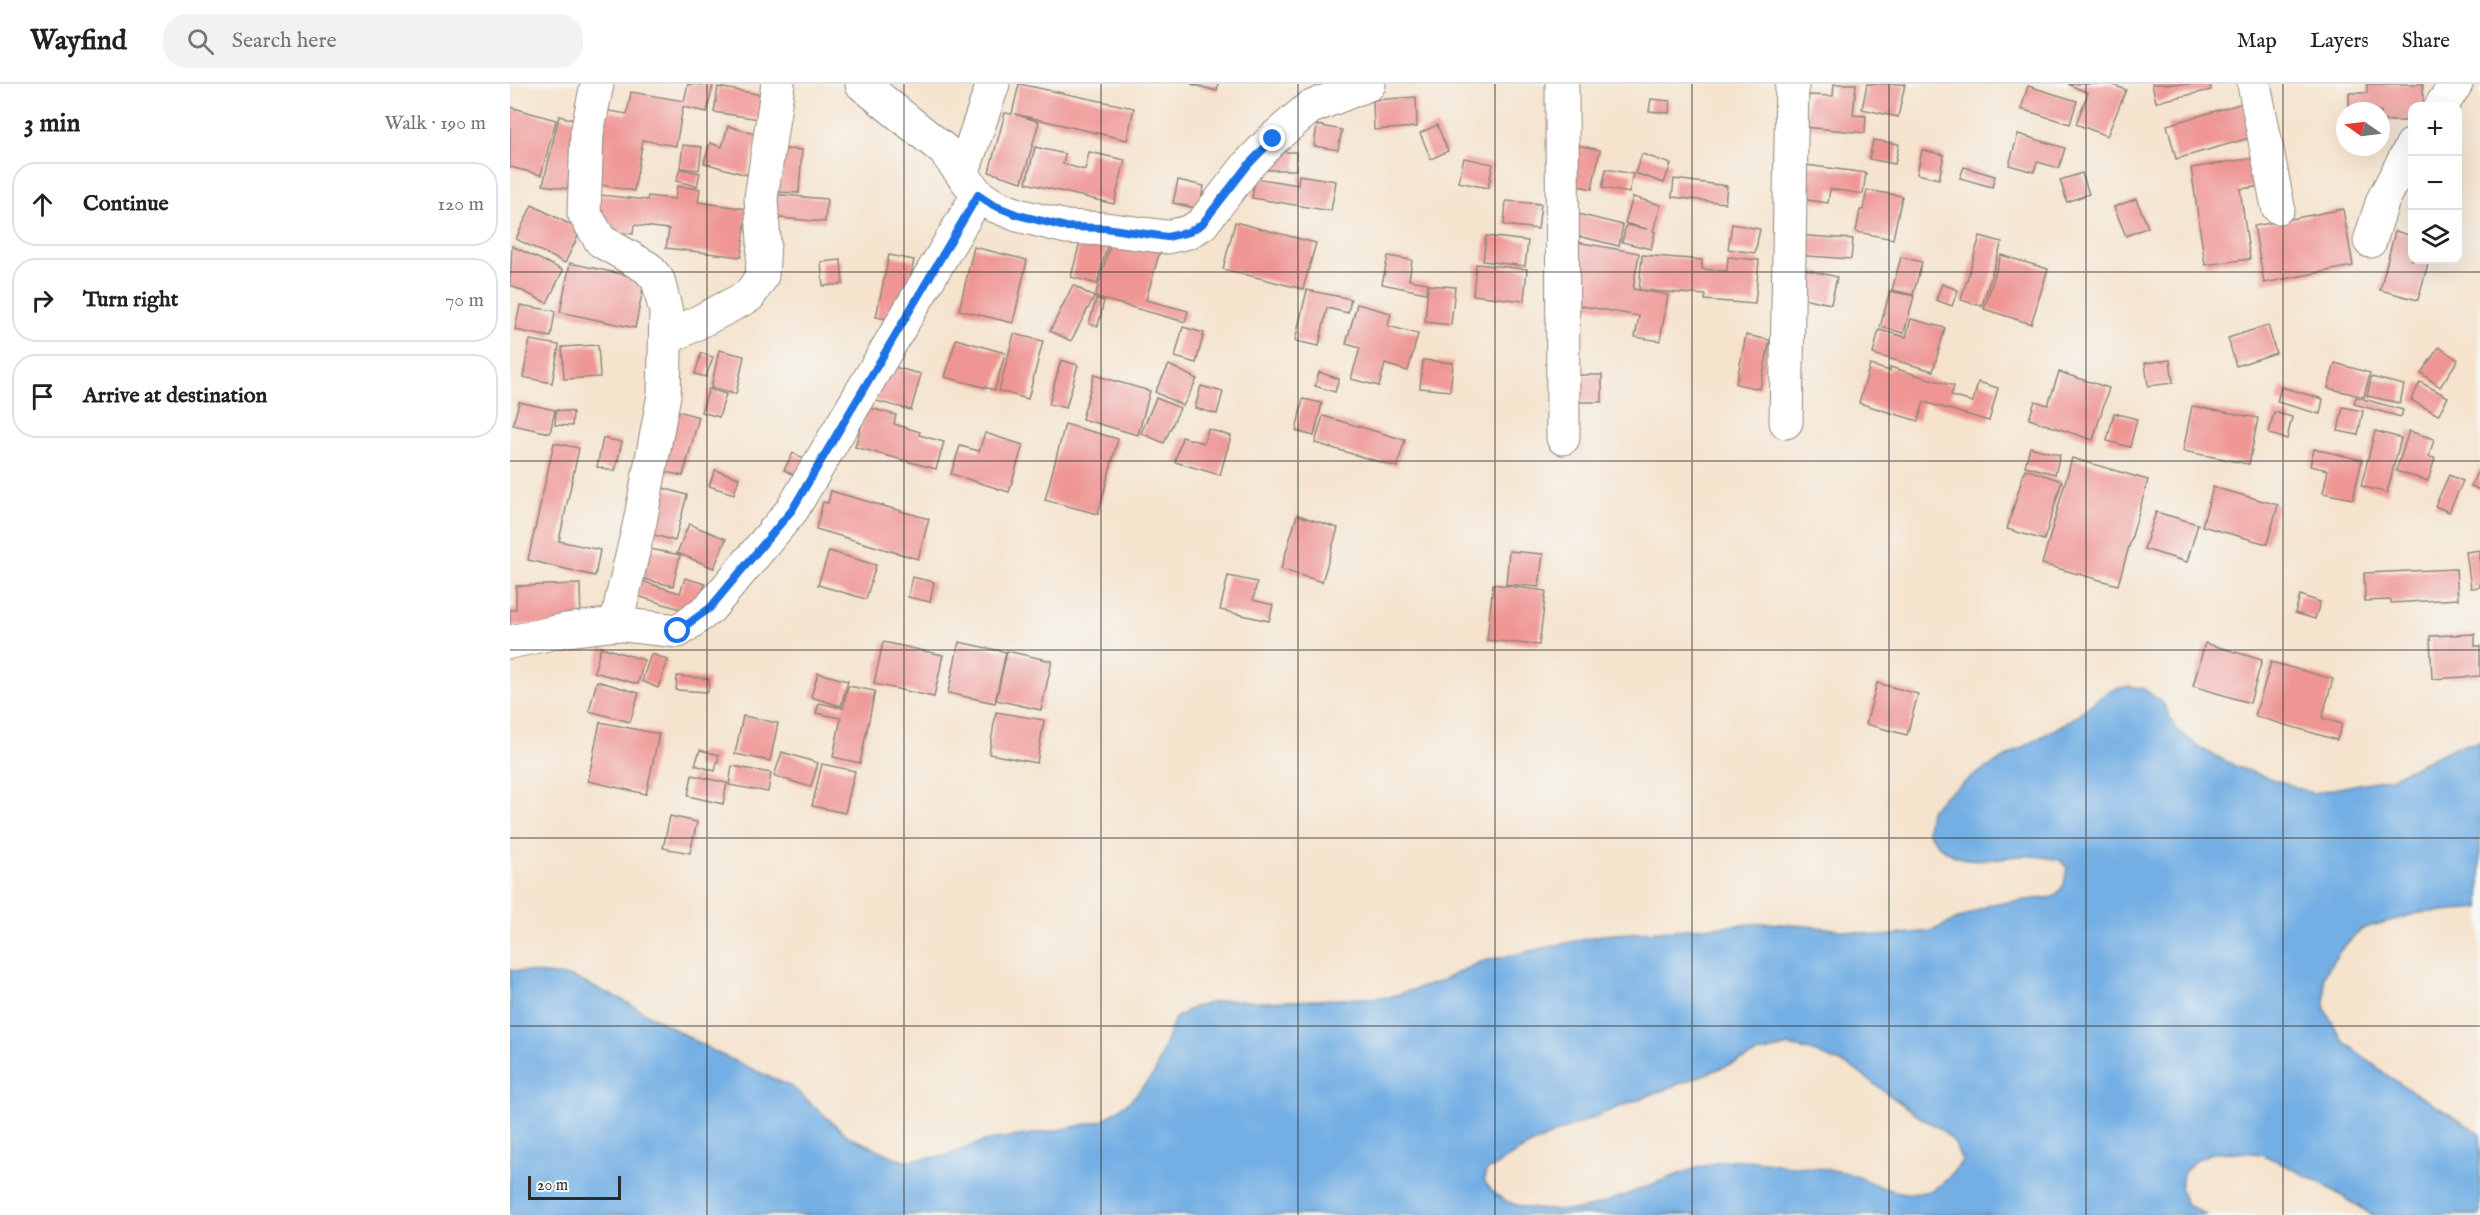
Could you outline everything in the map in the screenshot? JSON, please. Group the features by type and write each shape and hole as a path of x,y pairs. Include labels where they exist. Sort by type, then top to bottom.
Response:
{"street":[{"path":"597,84 587,133 584,213 601,241 648,268 658,280 666,312 664,395 640,522 616,624"},
{"path":"666,339 749,296 762,276 765,242 761,198 778,84"},
{"path":"862,84 944,150 970,184 993,205 1018,215 1066,227 1105,228 1167,237 1189,232 1202,224 1248,165 1310,108 1369,84"},
{"path":"510,642 566,630 616,624 678,631 710,608 743,570 792,510 970,184 993,84"},
{"path":"1562,84 1563,438"},
{"path":"1786,422 1792,84"},
{"path":"2254,84 2278,207"},
{"path":"2444,102 2456,84"},
{"path":"2370,242 2383,200 2408,153"}],"water":[{"path":"2129,686 2144,689 2163,703 2175,728 2202,749 2237,767 2312,793 2391,778 2455,747 2480,742 2480,908 2418,913 2361,929 2340,951 2324,975 2325,1009 2342,1040 2392,1079 2480,1133 2480,1215 2372,1215 2323,1184 2262,1154 2239,1152 2212,1153 2195,1160 2183,1174 2180,1189 2186,1204 2206,1215 510,1215 510,970 572,977 624,1001 715,1052 792,1087 848,1136 903,1161 946,1156 984,1141 1102,1121 1131,1100 1154,1074 1175,1018 1194,1007 1224,1000 1266,1002 1389,997 1439,982 1480,962 1603,935 1768,923 1819,927 1882,936 1931,931 1992,904 2054,897 2064,885 2067,868 2060,860 2032,856 1982,860 1958,857 1937,844 1927,831 1930,810 1943,797 1978,773 2069,721 2109,691","holes":["1789,1046 1808,1050 1851,1067 1921,1118 1939,1128 1954,1142 1962,1161 1942,1184 1931,1190 1915,1194 1885,1188 1839,1171 1732,1160 1690,1170 1604,1203 1573,1210 1520,1206 1499,1197 1484,1180 1486,1172 1519,1151 1590,1118 1760,1053"]}],"building":[{"path":"688,84 713,85 707,112 683,107 676,146 643,140 634,191 595,184 604,110 627,114 631,92 684,101"},
{"path":"1019,84 1134,108 1127,140 1015,114 1039,122 1022,182 989,172 1005,113 1012,114"},
{"path":"1191,84 1218,84 1217,91"},
{"path":"1834,84 1856,84 1853,115 1866,116 1865,133 1805,127 1808,95 1833,96"},
{"path":"1867,84 1905,84 1898,117 1862,109"},
{"path":"2068,84 2111,84 2126,90 2107,136 2076,124 2088,93"},
{"path":"2152,84 2210,84 2211,90 2156,102"},
{"path":"2367,84 2423,84 2423,102 2408,102 2408,121 2390,121 2390,102 2349,102 2349,93 2367,93"},
{"path":"2028,86 2077,101 2070,124 2021,109"},
{"path":"718,87 763,95 759,119 714,112"},
{"path":"1416,97 1417,127 1374,130 1373,100"},
{"path":"1651,99 1670,101 1669,113 1649,111"},
{"path":"2243,103 2253,137 2176,159 2167,125"},
{"path":"510,107 556,120 541,175 510,167"},
{"path":"559,116 582,122 567,189 543,185"},
{"path":"1317,125 1342,130 1338,150 1314,146"},
{"path":"1437,125 1448,151 1431,159 1420,133"},
{"path":"728,126 758,135 747,175 704,163 710,143 722,147"},
{"path":"2018,134 2065,148 2059,168 2037,162 2034,172 2009,165"},
{"path":"1873,140 1899,144 1895,164 1869,159"},
{"path":"1573,144 1600,150 1592,189 1565,183"},
{"path":"683,145 702,147 699,170 680,168"},
{"path":"1035,147 1065,154 1063,164 1085,170 1089,152 1125,160 1114,204 1026,183"},
{"path":"771,148 802,150 799,193 769,192"},
{"path":"1922,150 1944,155 1939,179 1917,174"},
{"path":"1264,152 1296,152 1296,170 1263,170"},
{"path":"1642,154 1671,164 1664,183 1635,173"},
{"path":"2259,157 2263,186 2240,189 2250,259 2205,265 2191,168"},
{"path":"1464,158 1493,164 1488,188 1458,182"},
{"path":"1798,164 1866,173 1863,194 1830,189 1828,203 1793,198"},
{"path":"1964,167 1995,176 1992,187 1960,178"},
{"path":"680,169 700,173 697,186 676,181"},
{"path":"1606,169 1633,174 1629,193 1602,188"},
{"path":"2082,173 2089,194 2067,202 2060,180"},
{"path":"1299,175 1336,181 1331,211 1252,198 1255,178 1298,185"},
{"path":"1674,179 1727,186 1725,203 1672,197"},
{"path":"1178,180 1204,186 1199,209 1173,203"},
{"path":"677,186 700,189 698,202 747,209 741,257 666,248 669,229 634,225 633,234 597,230 601,195 647,200 648,196 675,199"},
{"path":"1867,190 1902,196 1893,239 1856,232"},
{"path":"770,194 827,199 825,222 768,217"},
{"path":"1633,197 1661,205 1653,231 1655,232 1651,249 1622,242 1626,225 1647,229 1625,223"},
{"path":"2136,199 2148,227 2126,236 2114,207"},
{"path":"1506,201 1541,204 1538,229 1504,225"},
{"path":"532,205 581,230 565,263 516,239"},
{"path":"2343,209 2353,266 2264,283 2254,226"},
{"path":"1570,212 1623,225 1619,246 1565,233"},
{"path":"1235,222 1316,243 1303,289 1223,269"},
{"path":"1732,224 1760,229 1755,253 1728,249"},
{"path":"1084,226 1110,234 1097,284 1071,277"},
{"path":"2395,231 2408,235 2408,264 2428,264 2418,300 2380,290"},
{"path":"1113,234 1161,247 1146,300 1188,311 1185,322 1095,297"},
{"path":"1794,235 1853,239 1851,259 1793,255"},
{"path":"1486,236 1528,241 1525,266 1483,261"},
{"path":"1980,236 2002,242 1982,306 1961,300"},
{"path":"1571,241 1639,253 1633,289 1668,295 1660,341 1635,337 1639,316 1560,302"},
{"path":"512,246 563,270 547,303 510,285"},
{"path":"974,247 1027,260 1013,323 959,310"},
{"path":"889,255 914,260 901,322 876,317"},
{"path":"1642,255 1702,260 1702,269 1727,271 1728,257 1759,260 1755,304 1705,300 1706,295 1639,290"},
{"path":"2001,255 2048,269 2031,324 1984,309"},
{"path":"1388,256 1412,260 1409,280 1428,283 1426,293 1382,284"},
{"path":"1901,257 1922,262 1913,295 1892,290"},
{"path":"841,260 843,284 823,286 821,262"},
{"path":"570,263 645,279 635,328 560,312"},
{"path":"1476,264 1527,269 1524,301 1473,295"},
{"path":"1804,269 1837,277 1831,304 1798,297"},
{"path":"1942,284 1958,290 1952,306 1936,300"},
{"path":"1073,285 1094,297 1071,341 1050,331"},
{"path":"1428,285 1455,287 1451,325 1425,322"},
{"path":"1307,290 1351,299 1348,313 1327,308 1319,346 1295,341"},
{"path":"1890,291 1914,296 1904,333 1880,327"},
{"path":"1096,299 1104,301 1098,326 1089,324"},
{"path":"1357,304 1391,313 1388,326 1418,334 1408,371 1385,364 1379,386 1351,379 1360,348 1346,344"},
{"path":"520,305 555,311 551,337 515,330"},
{"path":"1911,319 1945,328 1933,371 1873,354 1879,330 1906,337"},
{"path":"2268,325 2276,353 2236,366 2228,338"},
{"path":"1183,327 1204,333 1196,363 1175,357"},
{"path":"1014,334 1043,341 1028,399 999,391"},
{"path":"1746,335 1770,340 1760,389 1736,384"},
{"path":"956,339 1005,353 995,390 945,377"},
{"path":"530,340 559,345 552,383 523,377"},
{"path":"598,345 600,377 564,379 562,347"},
{"path":"2439,347 2458,360 2440,387 2421,373"},
{"path":"719,350 744,356 736,394 711,388"},
{"path":"701,353 713,357 706,377 695,374"},
{"path":"1061,360 1078,365 1066,408 1049,404"},
{"path":"1423,360 1453,363 1450,391 1420,388"},
{"path":"2170,360 2173,383 2148,386 2145,363"},
{"path":"2335,363 2370,373 2364,397 2328,388"},
{"path":"886,365 921,374 911,410 876,401"},
{"path":"1169,365 1197,379 1183,406 1155,392"},
{"path":"1870,365 1890,371 1890,367 1954,386 1951,396 1973,402 1978,382 1998,388 1989,421 1924,402 1918,421 1859,403"},
{"path":"1319,372 1339,379 1335,392 1315,386"},
{"path":"2059,372 2109,388 2093,440 2029,419 2035,401 2048,405"},
{"path":"1094,375 1150,391 1138,435 1082,419"},
{"path":"1556,375 1602,375 1602,402 1556,402"},
{"path":"2371,377 2404,385 2400,403 2367,396"},
{"path":"2420,382 2448,397 2438,415 2411,400"},
{"path":"1201,386 1223,392 1217,414 1195,408"},
{"path":"2281,387 2323,399 2320,414 2277,402"},
{"path":"709,389 726,394 719,417 701,412"},
{"path":"2356,397 2403,410 2401,417 2354,404"},
{"path":"1156,398 1180,408 1164,443 1141,433"},
{"path":"1303,399 1322,403 1314,436 1296,431"},
{"path":"519,402 555,410 550,433 513,425"},
{"path":"2192,406 2258,418 2249,464 2183,451"},
{"path":"867,407 896,415 894,424 920,432 919,435 944,442 936,469 855,447"},
{"path":"2343,407 2363,411 2358,435 2338,431"},
{"path":"556,410 573,412 572,426 555,425"},
{"path":"674,410 699,417 683,476 658,470"},
{"path":"2274,412 2292,417 2287,439 2269,434"},
{"path":"2114,413 2137,419 2130,447 2107,441"},
{"path":"1323,416 1405,440 1397,467 1315,443"},
{"path":"1065,424 1118,439 1098,514 1045,500"},
{"path":"1208,429 1231,436 1220,475 1175,462 1182,437 1204,443"},
{"path":"2375,431 2401,438 2387,493 2361,486"},
{"path":"2409,431 2434,439 2429,457 2435,458 2428,481 2396,471"},
{"path":"985,433 1023,445 1009,492 951,474 960,446 979,451"},
{"path":"603,438 622,442 615,471 597,467"},
{"path":"554,443 579,448 559,541 600,550 595,576 528,560"},
{"path":"2030,447 2060,455 2055,474 2025,466"},
{"path":"2314,449 2362,460 2353,499 2323,493 2328,470 2310,466"},
{"path":"793,453 812,462 803,480 784,470"},
{"path":"2072,458 2148,480 2118,585 2042,564"},
{"path":"2480,466 2480,490 2471,486"},
{"path":"2025,469 2062,481 2044,540 2007,529"},
{"path":"715,470 739,478 734,494 709,486"},
{"path":"2449,475 2463,481 2449,512 2435,506"},
{"path":"656,486 687,495 675,541 644,532"},
{"path":"2213,487 2278,505 2267,544 2202,526"},
{"path":"831,491 929,519 918,559 816,529 823,502 828,503"},
{"path":"2156,512 2198,524 2187,562 2144,549"},
{"path":"1297,515 1338,528 1322,582 1281,569"},
{"path":"689,524 726,539 714,568 677,553"},
{"path":"645,548 680,555 673,586 639,578"},
{"path":"2480,550 2480,587 2471,588 2466,552"},
{"path":"829,551 876,565 866,599 818,585"},
{"path":"1509,551 1543,554 1539,587 1506,584"},
{"path":"2456,569 2458,599 2391,603 2391,600 2365,601 2364,573"},
{"path":"1228,576 1257,582 1253,600 1273,605 1269,621 1220,610"},
{"path":"912,577 934,582 930,602 908,597"},
{"path":"685,578 705,584 697,614 637,596 641,581 680,593"},
{"path":"580,584 581,624 510,625 510,610 516,609 516,586"},
{"path":"1493,584 1546,591 1539,645 1487,640"},
{"path":"2300,595 2320,602 2315,619 2295,613"},
{"path":"2475,634 2475,646 2480,646 2480,676 2432,679 2430,636"},
{"path":"883,642 943,655 934,697 874,684"},
{"path":"959,642 1006,652 995,703 948,693"},
{"path":"2205,643 2262,660 2250,703 2193,686"},
{"path":"601,647 644,660 638,684 594,672"},
{"path":"1007,651 1052,661 1041,710 996,700"},
{"path":"651,654 668,660 658,688 642,681"},
{"path":"2271,662 2333,679 2322,718 2342,724 2337,740 2255,716"},
{"path":"818,673 848,681 841,706 811,697"},
{"path":"677,676 709,679 708,692 676,690"},
{"path":"597,681 639,693 630,722 589,711"},
{"path":"1877,683 1918,694 1907,735 1866,724"},
{"path":"848,686 875,691 860,763 833,757 841,718 816,713 819,703 843,708"},
{"path":"996,712 1044,720 1037,763 989,754"},
{"path":"743,716 778,723 770,761 735,754"},
{"path":"600,722 659,734 646,794 588,781"},
{"path":"700,750 719,755 715,771 695,765"},
{"path":"782,752 818,763 811,787 774,776"},
{"path":"822,764 855,771 845,813 812,806"},
{"path":"732,766 771,773 768,792 729,785"},
{"path":"692,775 727,783 723,804 688,796"},
{"path":"670,816 697,822 690,853 663,848"}],"route":[{"path":"678,631 710,608 792,510 978,195 993,205 1018,215 1066,227 1105,228 1167,237 1189,232 1202,224 1248,165 1273,139"}]}
